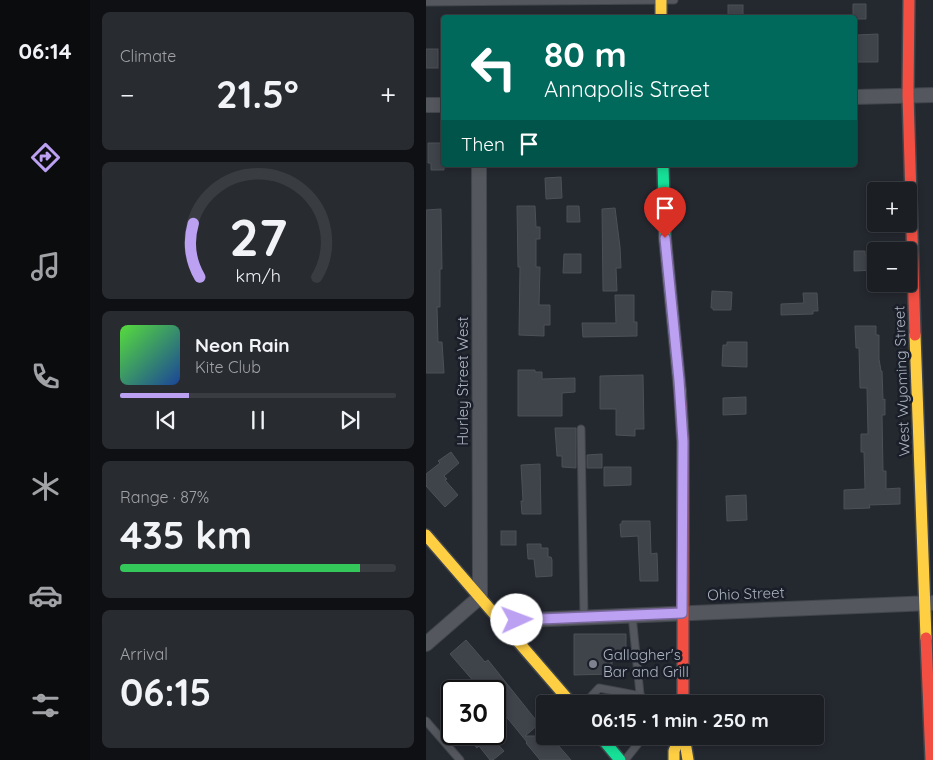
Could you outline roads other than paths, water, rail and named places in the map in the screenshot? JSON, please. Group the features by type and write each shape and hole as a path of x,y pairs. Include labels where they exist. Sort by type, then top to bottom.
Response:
{"street":[{"path":"661,0 661,15"},
{"name":"West Wyoming Street","path":"909,0 908,95 928,603 931,760"},
{"path":"857,97 933,95"},
{"path":"426,105 441,105"},
{"name":"Hurley Street West","path":"479,167 480,597"},
{"path":"662,167 665,238 683,442 683,695"},
{"path":"426,535 564,695"},
{"path":"426,644 480,597"},
{"name":"Ohio Street","path":"500,621 928,603"},
{"path":"608,745 620,760"},
{"path":"674,760 676,745"},
{"path":"686,745 688,760"}],"lane":[{"path":"426,2 674,0"},
{"path":"581,429 584,618"},
{"path":"632,615 640,695"},
{"path":"592,695 599,688 624,695"},
{"path":"426,721 460,760"},
{"path":"624,760 637,745"}],"place":[{"name":"Gallagher's Bar and Grill","path":"593,664"}]}
